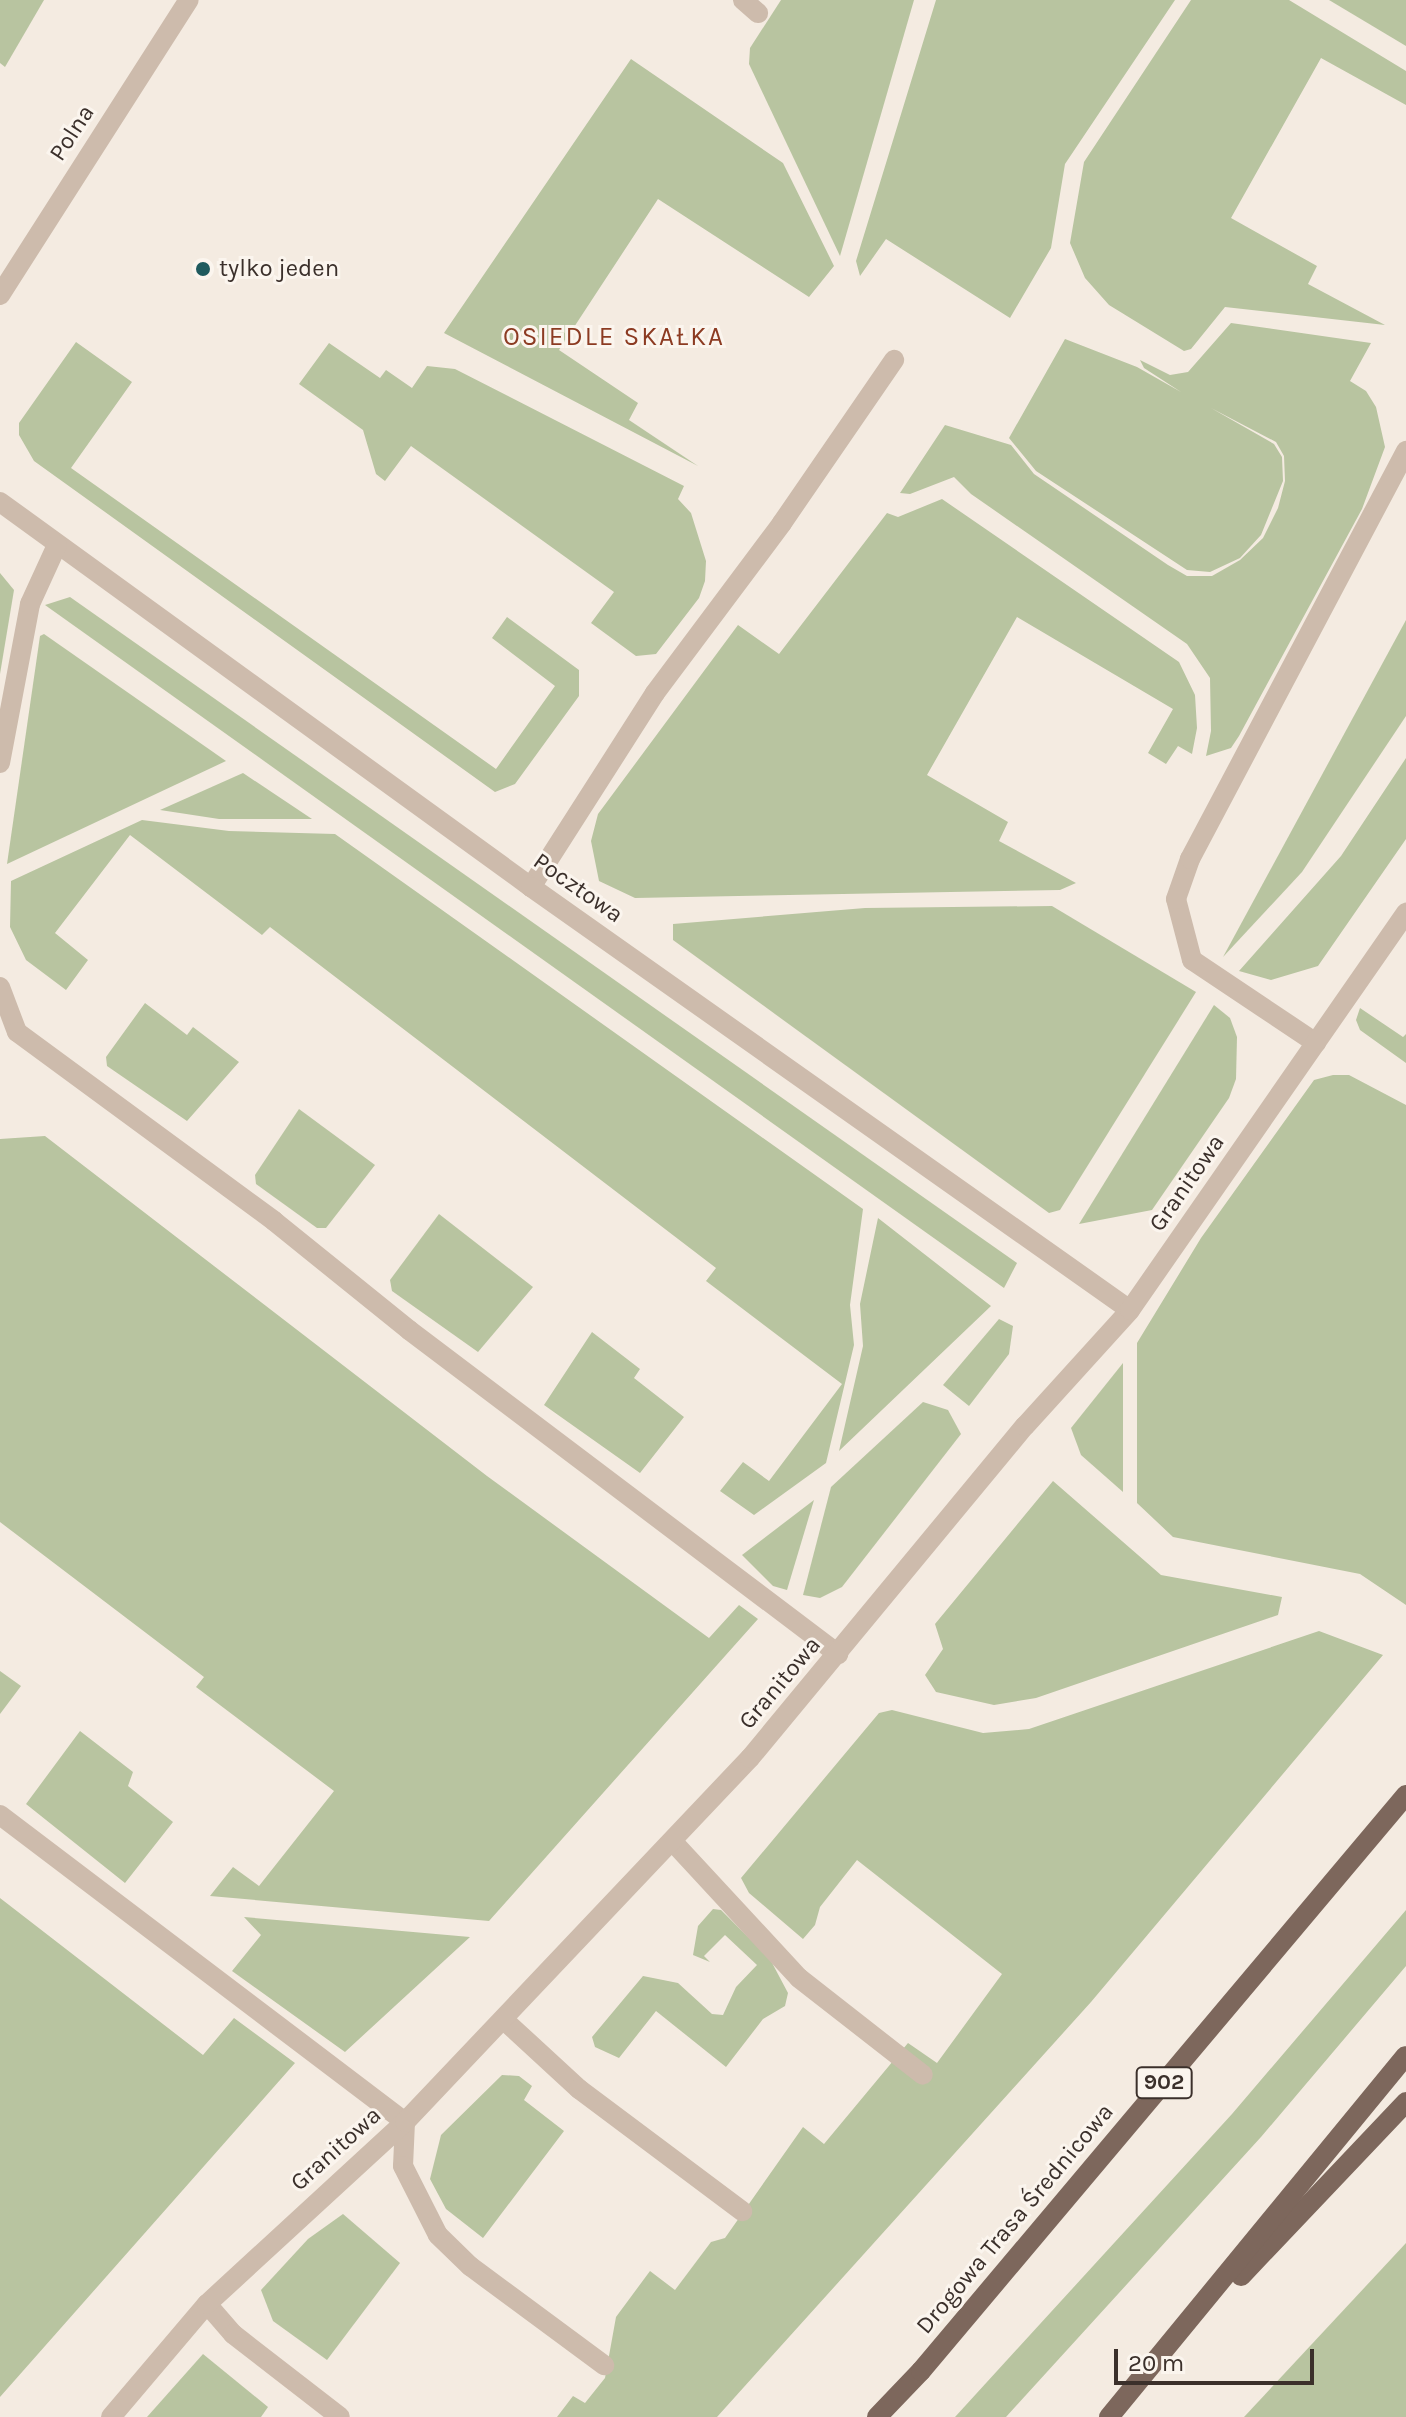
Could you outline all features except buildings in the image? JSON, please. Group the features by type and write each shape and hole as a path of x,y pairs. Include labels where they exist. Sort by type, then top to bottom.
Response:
{"main road":[{"name":"Drogowa Trasa Średnicowa","path":"877,2417 921,2371 1406,1795"},
{"path":"1126,2398 1406,2056"},
{"path":"1109,2417 1406,2102"}],"street":[{"name":"Polna","path":"0,295 189,0"},
{"path":"531,887 655,693 782,523 894,360"},
{"path":"1316,1043 1192,960 1176,899 1190,859 1406,451"},
{"name":"Pocztowa","path":"0,502 531,887 1130,1310"},
{"path":"0,763 30,604 57,545"},
{"name":"Granitowa","path":"111,2417 207,2304 405,2122 674,1843 838,1654 1025,1426 1130,1310 1406,913"},
{"path":"0,987 17,1032 241,1196 409,1330 838,1654"},
{"path":"0,1815 405,2122 403,2166 438,2235 470,2266 604,2365"},
{"path":"674,1843 799,1978 923,2075"},
{"path":"504,2020 579,2089 742,2211"},
{"path":"207,2304 233,2334 340,2417"}],"green space":[{"path":"0,0 44,0 5,67 0,63"},
{"path":"781,0 914,0 840,256 749,64 750,48"},
{"path":"936,0 1175,0 1065,164 1051,248 1010,318 886,239 860,276 856,261"},
{"path":"1191,0 1289,0 1406,71 1406,105 1321,58 1231,218 1317,266 1308,284 1385,325 1225,307 1191,349 1184,351 1109,305 1085,278 1070,243 1084,162"},
{"path":"1329,0 1406,0 1406,46"},
{"path":"631,59 783,163 834,266 809,297 658,199 559,350 638,403 629,420 698,466 444,333"},
{"path":"1231,323 1371,343 1350,381 1366,391 1376,407 1385,447 1362,509 1239,736 1231,748 1206,756 1211,731 1210,678 1187,644 971,494 954,477 910,494 900,493 945,425 1011,445 1034,474 1168,565 1187,576 1212,576 1240,560 1263,538 1278,508 1285,481 1284,456 1276,442 1211,408 1274,444 1282,457 1283,481 1261,535 1240,558 1210,572 1187,570 1036,471 1009,438 1065,339 1137,367 1181,392 1144,368 1140,360 1170,375 1188,372"},
{"path":"76,342 132,382 71,468 496,769 555,686 492,638 507,617 579,670 579,696 515,784 495,792 34,461 19,435 19,423"},
{"path":"329,343 380,378 386,370 412,388 427,366 455,369 684,486 678,499 691,513 706,561 705,581 699,598 656,654 636,656 591,623 614,592 411,446 385,481 376,474 363,430 299,384"},
{"path":"942,499 1179,662 1195,695 1197,728 1192,754 1178,746 1166,764 1148,753 1173,709 1017,617 927,775 1008,822 999,841 1076,883 1060,890 635,898 599,881 591,841 598,814 738,625 779,654 887,513 898,517"},
{"path":"0,573 14,590 0,674"},
{"path":"70,597 1017,1263 1004,1288 45,605"},
{"path":"1406,620 1406,716 1302,872 1223,957"},
{"path":"44,634 226,761 7,864 40,636"},
{"path":"1406,758 1406,839 1318,966 1271,980 1239,971 1341,856"},
{"path":"243,773 312,819 219,819 160,810"},
{"path":"142,820 229,831 335,834 863,1209 850,1305 854,1345 826,1463 754,1515 720,1491 743,1462 769,1481 842,1384 706,1281 716,1268 270,927 262,935 130,835 55,933 88,960 66,990 26,960 10,927 11,881"},
{"path":"1052,906 1196,992 1060,1210 1049,1213 673,940 673,924 865,908"},
{"path":"145,1003 187,1035 193,1027 239,1062 187,1121 107,1066 106,1057"},
{"path":"1214,1005 1230,1018 1237,1037 1236,1079 1229,1098 1152,1210 1079,1224"},
{"path":"1360,1008 1403,1037 1406,1034 1406,1063 1360,1030 1356,1020"},
{"path":"1349,1075 1406,1105 1406,1605 1360,1574 1173,1537 1137,1503 1137,1343 1201,1238 1314,1080"},
{"path":"299,1109 375,1165 326,1228 317,1228 256,1184 255,1175"},
{"path":"45,1136 487,1476 709,1638 739,1605 758,1619 489,1921 210,1896 233,1867 259,1886 334,1791 196,1687 204,1677 0,1522 0,1139"},
{"path":"439,1214 533,1287 478,1352 392,1291 390,1280"},
{"path":"878,1218 991,1306 839,1451 863,1346 860,1304"},
{"path":"999,1319 1013,1326 1009,1354 969,1406 943,1385"},
{"path":"592,1332 640,1369 634,1378 684,1417 640,1473 544,1405"},
{"path":"1123,1363 1123,1492 1081,1455 1071,1428"},
{"path":"923,1402 948,1410 961,1434 842,1587 820,1598 803,1595 831,1487"},
{"path":"1053,1481 1161,1575 1282,1597 1278,1615 1036,1698 994,1705 936,1692 925,1675 943,1649 935,1624"},
{"path":"814,1500 787,1590 773,1586 742,1555"},
{"path":"1319,1631 1383,1655 1091,2002 717,2417 557,2417 573,2396 585,2403 605,2378 616,2317 650,2271 675,2290 711,2242 725,2238 803,2127 824,2144 908,2043 937,2063 1002,1974 857,1860 820,1907 815,1925 803,1939 749,1893 741,1878 879,1713 892,1710 983,1733 1029,1729"},
{"path":"0,1671 21,1686 0,1714"},
{"path":"80,1731 133,1772 128,1786 173,1822 125,1883 26,1804"},
{"path":"0,1898 203,2055 234,2018 295,2063 0,2397"},
{"path":"713,1909 721,1910 770,1959 788,1993 785,2006 763,2019 726,2067 656,2011 619,2058 595,2047 592,2037 643,1976 678,1983 712,2014 723,2015 736,1987 757,1965 725,1935 704,1956 710,1962 693,1955 698,1926"},
{"path":"1406,1910 1406,1966 1261,2137 1006,2417 955,2417 1232,2114"},
{"path":"244,1917 470,1937 345,2052 232,1971 261,1935"},
{"path":"502,2075 519,2076 532,2086 524,2100 564,2131 483,2238 446,2209 430,2179 441,2135"},
{"path":"343,2214 400,2263 327,2360 273,2321 261,2290 308,2239"},
{"path":"1406,2243 1406,2417 1244,2417"},
{"path":"203,2354 268,2407 261,2417 147,2417"}],"place":[{"name":"tylko jeden","path":"203,269"}],"district":[{"name":"OSIEDLE SKAŁKA","path":"614,337"}]}
